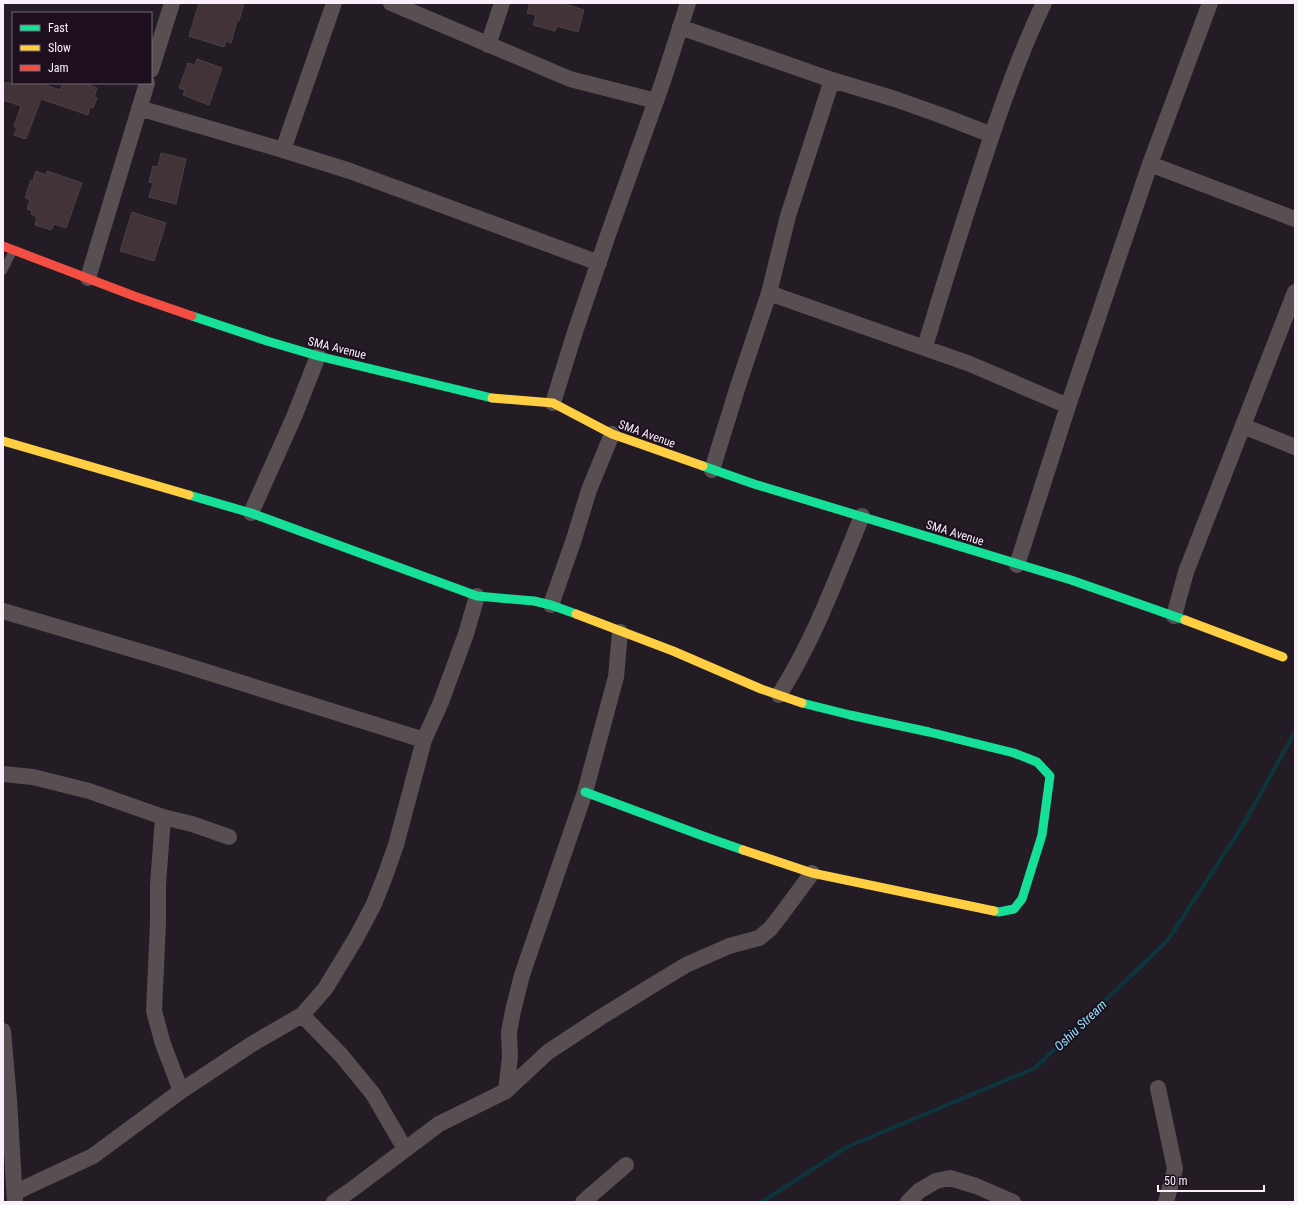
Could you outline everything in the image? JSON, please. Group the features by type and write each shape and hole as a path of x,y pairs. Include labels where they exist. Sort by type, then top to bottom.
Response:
{"street":[{"path":"152,67 172,3"},
{"path":"283,150 334,3"},
{"path":"391,3 570,79 656,101"},
{"path":"488,45 502,3"},
{"path":"553,403 598,263 656,101 688,3"},
{"path":"924,347 992,135 1019,60 1044,3"},
{"path":"1017,565 1068,406 1150,164 1210,3"},
{"path":"680,27 832,80 895,99 992,135"},
{"path":"712,470 769,293 788,216 832,80"},
{"path":"88,278 147,84"},
{"path":"139,108 350,171 598,263"},
{"path":"1150,164 1295,219"},
{"name":"SMA Avenue","path":"3,246 134,296 267,342 318,356 491,398 553,403 612,434 712,470 1017,565 1071,580 1174,616 1283,657"},
{"path":"1174,616 1186,572 1295,292"},
{"path":"769,293 970,364 1068,406"},
{"path":"251,513 294,417 318,356"},
{"path":"1243,426 1295,447"},
{"path":"551,605 589,490 612,434"},
{"path":"3,442 251,513 477,596 534,601 551,605 673,651 796,701 1014,753 1037,762 1050,776 1042,835 1022,899 1014,909 998,912 812,873 703,836 585,792"},
{"path":"779,695 794,672 811,638 862,516"},
{"path":"3,1031 6,1101 15,1197 93,1156 181,1091 252,1044 302,1015 325,989 356,938 374,904 396,845 424,740 441,702 466,634 477,596"},
{"path":"3,611 169,660 424,740"},
{"path":"506,1091 510,1057 509,1032 522,975 585,792 616,677 620,632"},
{"path":"3,774 33,777 89,791 163,817 192,824 229,837"},
{"path":"163,817 158,885 158,923 154,1011 163,1044 181,1091"},
{"path":"334,1202 439,1124 506,1091 548,1052 653,985 686,965 729,946 759,938 770,929 781,916 812,873"},
{"path":"302,1015 341,1056 373,1094 405,1149"},
{"path":"1158,1088 1175,1169 1166,1202"},
{"path":"583,1202 626,1165"},
{"path":"908,1202 919,1191 936,1181 950,1178 976,1186 1013,1202"}],"lane":[{"path":"3,272 14,250"}],"building":[{"path":"199,3 244,3 231,43 226,41 224,47 189,36"},
{"path":"530,3 562,3 584,10 578,32 557,26 555,31 533,25 536,15 527,13"},
{"path":"197,59 222,68 209,105 183,95 185,90 179,88 188,63 195,65"},
{"path":"3,83 43,84 60,90 63,84 87,84 97,88 94,97 97,98 93,108 90,107 88,115 41,99 26,139 14,135 17,128 14,126 21,106 3,100"},
{"path":"161,153 186,159 176,204 149,197 153,183 149,182 153,166 158,167"},
{"path":"36,171 46,175 47,171 82,183 66,228 54,224 51,230 35,225 37,217 31,214 32,211 27,209 30,200 25,198 31,180 33,181"},
{"path":"132,212 166,223 154,261 120,251"}],"waterway":[{"name":"Oshiu Stream","path":"762,1202 847,1147 1035,1068 1168,940 1243,825 1295,732"}],"traffic: fast":[{"path":"192,316 318,356 492,398"},
{"path":"703,466 754,484 1071,580 1185,620"},
{"path":"189,495 251,513 477,596 534,601 551,605 576,614"},
{"path":"802,703 1014,753 1037,762 1050,776 1042,835 1022,899 1014,909 999,912 994,911"},
{"path":"585,792 743,850"}],"traffic: slow":[{"path":"492,398 553,403 612,434 703,466"},
{"path":"3,441 189,495"},
{"path":"576,614 673,651 761,689 802,703"},
{"path":"1185,620 1283,657"},
{"path":"743,850 812,873 994,911"}],"traffic: jam":[{"path":"3,246 134,296 192,316"}]}
